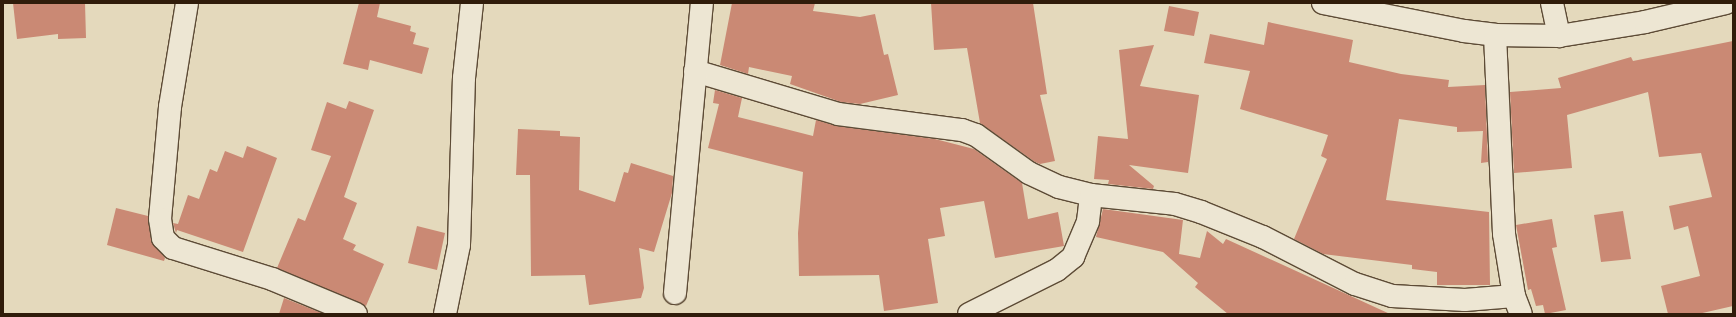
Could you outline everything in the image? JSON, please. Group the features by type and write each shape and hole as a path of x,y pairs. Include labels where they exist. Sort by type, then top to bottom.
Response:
{"street":[{"path":"187,3 170,107 160,219 163,238 173,248 272,279 356,314"},
{"path":"445,314 459,245 464,78 472,3"},
{"path":"675,293 702,3"},
{"path":"1323,3 1495,35 1559,36 1645,22 1726,3"},
{"path":"1552,3 1559,36"},
{"path":"695,71 838,114 962,130 976,135 1029,173 1059,188 1092,194 1175,204 1201,212 1263,237 1355,284 1392,296 1465,300 1518,305 1504,234 1495,35"},
{"path":"969,314 1057,270 1073,257 1088,221 1092,194"}],"building":[{"path":"13,3 85,3 86,38 58,39 58,34 17,39"},
{"path":"359,3 380,3 377,17 411,26 410,31 416,33 413,44 429,48 422,74 370,60 368,70 343,64"},
{"path":"732,3 815,3 813,11 860,17 875,14 884,55 888,54 898,95 860,104 841,102 790,84 792,76 749,67 748,74 720,65"},
{"path":"931,3 1033,3 1047,94 1040,95 1055,161 1040,164 1035,162 980,123 967,48 934,50"},
{"path":"1169,6 1199,12 1194,36 1164,31"},
{"path":"1268,22 1353,40 1349,62 1401,74 1449,80 1448,87 1485,85 1488,162 1481,163 1483,131 1457,132 1457,127 1399,119 1386,200 1489,212 1490,285 1437,285 1437,272 1412,269 1412,265 1323,254 1294,239 1327,159 1321,156 1328,135 1240,109 1250,71 1204,63 1210,34 1264,45"},
{"path":"1733,41 1733,306 1698,314 1668,314 1661,286 1700,276 1688,226 1674,230 1669,206 1712,197 1701,153 1659,157 1648,92 1567,115 1572,168 1514,173 1510,92 1561,88 1558,78 1631,57 1633,61"},
{"path":"1154,45 1140,86 1199,95 1188,173 1129,165 1154,186 1153,189 1108,184 1109,180 1094,179 1098,136 1128,139 1119,50"},
{"path":"715,90 742,98 738,117 813,136 816,120 836,126 935,139 974,149 1022,183 1028,219 1058,212 1064,246 995,258 984,201 940,208 945,236 928,239 938,303 884,311 879,275 799,276 798,233 803,172 708,148 719,104 713,103"},
{"path":"349,101 374,110 344,197 357,203 343,239 356,245 353,250 384,264 366,306 277,268 298,218 305,221 331,156 311,150 327,102 346,109"},
{"path":"518,129 560,131 560,136 580,137 579,190 615,202 624,172 628,173 631,163 673,176 672,193 654,252 639,248 644,288 641,298 589,305 585,275 531,276 530,175 516,175"},
{"path":"247,146 277,158 243,252 177,230 176,233 173,223 178,224 188,195 199,199 210,169 217,172 225,151 243,158"},
{"path":"116,208 148,216 151,240 165,258 164,261 107,245"},
{"path":"1103,209 1183,220 1179,254 1200,258 1207,231 1223,244 1226,239 1390,314 1228,314 1195,287 1198,283 1163,252 1096,237"},
{"path":"1623,211 1631,259 1601,262 1594,215"},
{"path":"1552,219 1557,247 1552,248 1566,310 1545,314 1543,305 1536,306 1531,289 1528,290 1516,225"},
{"path":"417,226 445,233 437,270 408,263"},
{"path":"284,298 324,314 279,314"}]}
